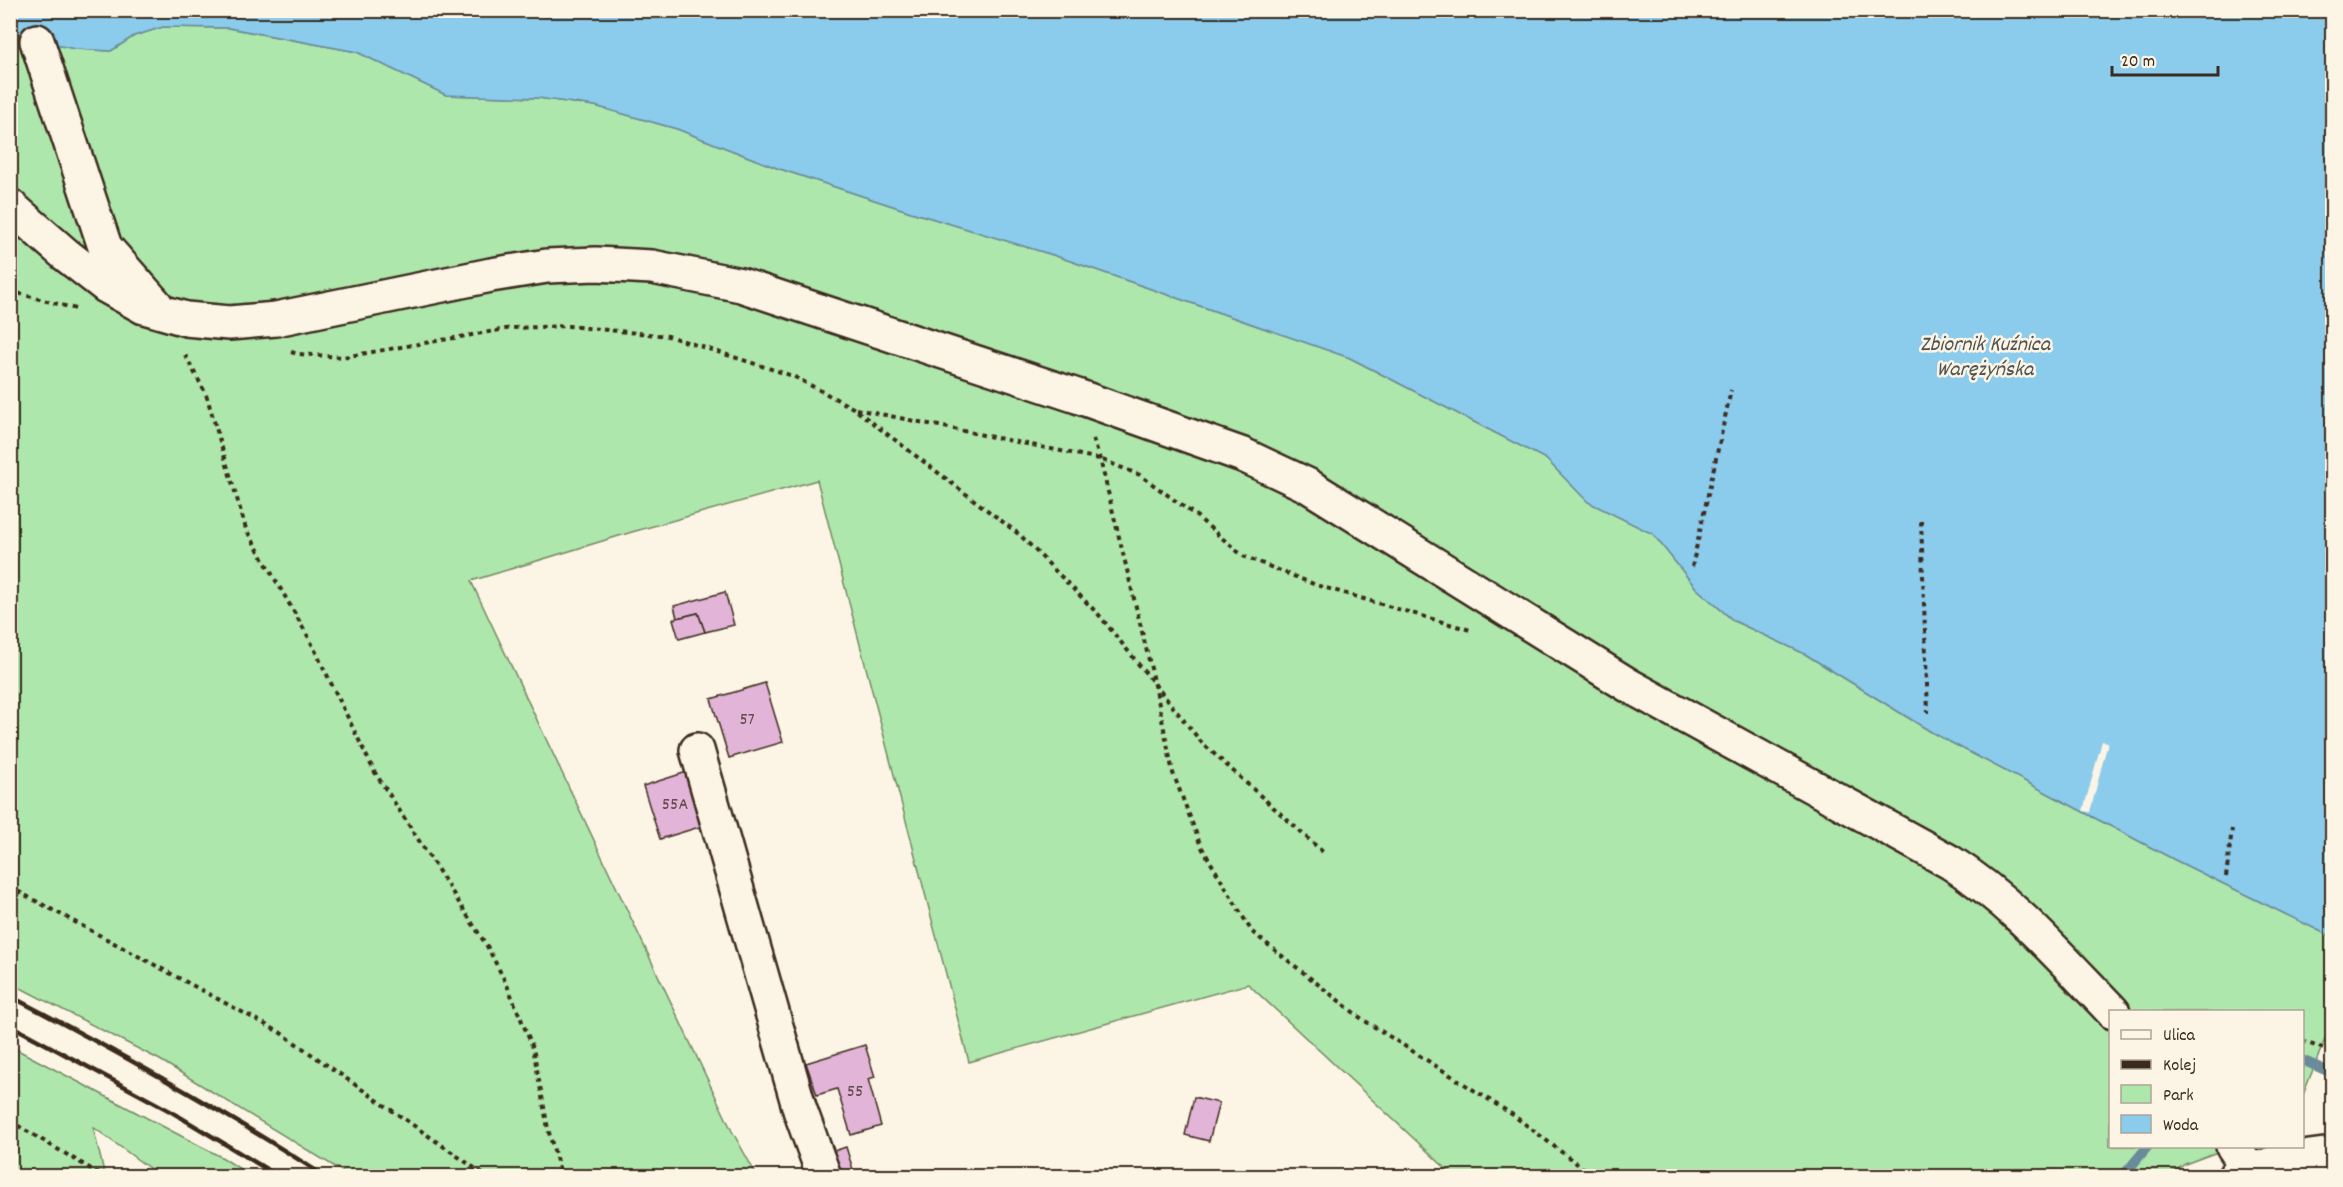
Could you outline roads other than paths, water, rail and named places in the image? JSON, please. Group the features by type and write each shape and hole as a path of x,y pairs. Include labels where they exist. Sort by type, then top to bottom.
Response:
{"street":[{"path":"37,41 105,247 164,313"},
{"path":"10,206 106,286 144,307 164,313 207,321 250,322 299,315 522,270 571,264 652,267 741,285 1077,396 1243,455 1307,485 1628,685 1950,862 1986,886 2014,909 2112,1010"},
{"path":"698,750 800,1110 824,1176"},
{"path":"2239,1164 2332,1154"}],"water":[{"name":"Zbiornik Kuźnica Warężyńska","path":"10,11 2332,11 2332,937 2175,860 1933,733 1805,654 1734,621 1696,588 1653,534 1588,502 1546,459 1350,358 1053,255 777,168 677,129 595,106 538,98 446,95 357,52 229,28 163,27 134,36 111,51 75,49 24,38 11,30"}],"waterway":[{"path":"2304,1061 2332,1073"},
{"path":"2123,1176 2146,1148"}],"railway":[{"path":"10,996 170,1082 324,1176"},
{"path":"10,1025 170,1111 278,1176"}]}
